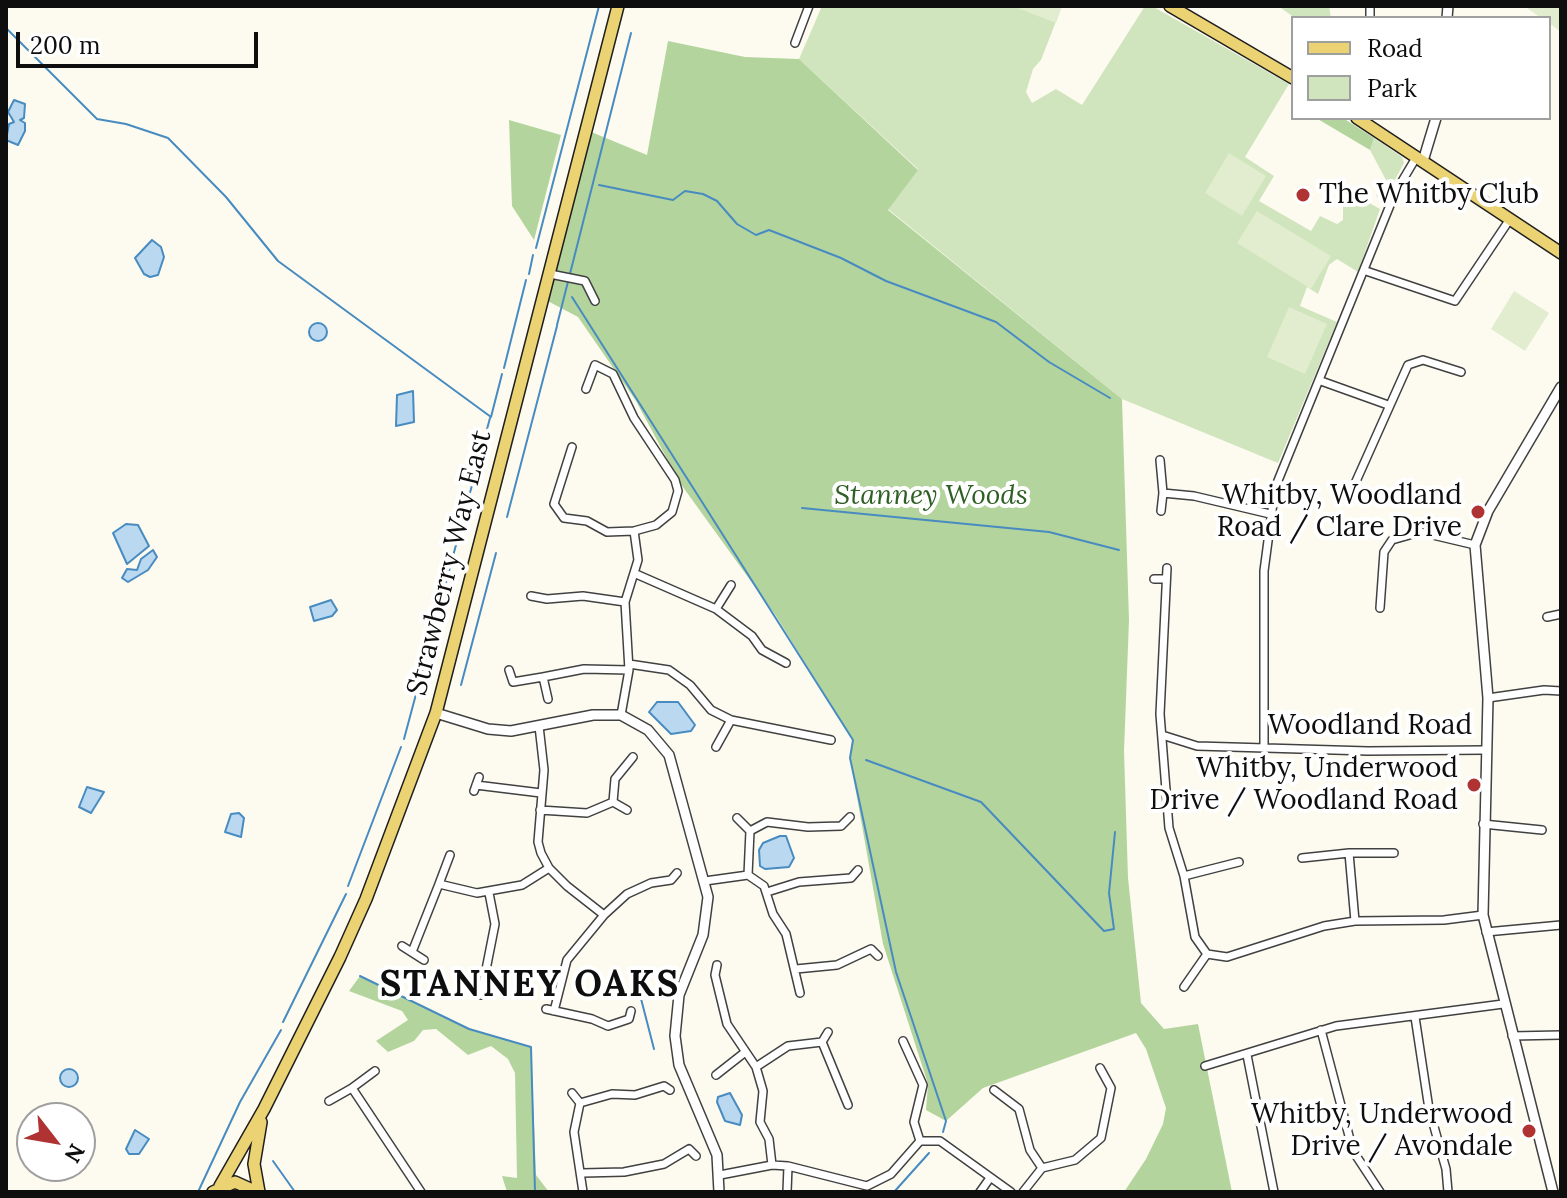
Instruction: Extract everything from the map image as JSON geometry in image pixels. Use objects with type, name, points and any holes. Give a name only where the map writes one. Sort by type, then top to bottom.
[{"type":"main road","name":"Strawberry Way East","points":[[217,1189],[264,1109],[366,899],[436,713],[618,6]]},
{"type":"main road","points":[[1170,6],[1291,77]]},
{"type":"main road","points":[[1360,120],[1561,253]]},
{"type":"main road","name":"Strawberry Way East","points":[[258,1192],[255,1155],[264,1109]]},
{"type":"main road","points":[[217,1189],[240,1182],[258,1192]]},
{"type":"street","points":[[795,43],[809,6]]},
{"type":"street","points":[[1264,747],[1264,571],[1270,514],[1283,466],[1321,381],[1395,193],[1420,159],[1435,120]]},
{"type":"street","points":[[1366,271],[1455,301],[1510,219]]},
{"type":"street","points":[[550,274],[585,281],[595,301]]},
{"type":"street","points":[[1353,488],[1403,371],[1415,361],[1423,360],[1461,372]]},
{"type":"street","points":[[577,462],[570,451],[554,504],[558,514],[571,521],[587,521],[607,532],[634,531],[656,525],[672,512],[678,491],[675,480],[634,418],[613,374],[595,365],[586,389]]},
{"type":"street","points":[[1321,381],[1388,405]]},
{"type":"street","name":"Woodland Road","points":[[1162,735],[1197,746],[1485,750],[1488,698],[1475,545],[1488,511],[1561,387]]},
{"type":"street","points":[[1160,460],[1161,511]]},
{"type":"street","points":[[1163,493],[1194,496],[1270,514]]},
{"type":"street","points":[[621,715],[629,667],[625,602],[636,574],[639,547],[634,531]]},
{"type":"street","points":[[1380,608],[1384,552],[1392,540],[1420,532],[1475,545]]},
{"type":"street","points":[[1167,568],[1162,735],[1169,828],[1184,876],[1193,930],[1207,954]]},
{"type":"street","points":[[636,574],[716,609],[756,639],[762,650],[786,663]]},
{"type":"street","points":[[1154,579],[1166,579]]},
{"type":"street","points":[[716,609],[731,585]]},
{"type":"street","points":[[531,596],[547,599],[583,596],[625,602]]},
{"type":"street","points":[[1547,617],[1561,614]]},
{"type":"street","points":[[778,658],[783,649]]},
{"type":"street","points":[[509,670],[510,684],[584,669],[629,667],[669,670],[690,685],[711,710],[731,720],[831,740]]},
{"type":"street","points":[[543,677],[548,699]]},
{"type":"street","points":[[1488,698],[1544,690],[1561,691]]},
{"type":"street","points":[[436,713],[488,729],[511,731],[593,715],[621,715],[648,730],[669,755],[705,881],[705,927],[679,995],[675,1036],[679,1065],[710,1134],[720,1175],[719,1192]]},
{"type":"street","points":[[716,747],[731,720]]},
{"type":"street","points":[[539,726],[544,770],[538,842],[549,868],[604,915]]},
{"type":"street","points":[[1485,750],[1483,915],[1503,1004],[1553,1192]]},
{"type":"street","points":[[613,802],[615,779],[633,757]]},
{"type":"street","points":[[479,777],[475,788],[541,793]]},
{"type":"street","points":[[540,810],[587,813],[613,802]]},
{"type":"street","points":[[613,802],[627,810]]},
{"type":"street","points":[[737,818],[750,831],[748,875]]},
{"type":"street","points":[[750,831],[767,822],[808,827],[849,824]]},
{"type":"street","points":[[1483,824],[1542,830]]},
{"type":"street","points":[[1349,853],[1355,921]]},
{"type":"street","points":[[1302,858],[1349,853],[1394,853]]},
{"type":"street","points":[[412,952],[450,855]]},
{"type":"street","points":[[1184,876],[1239,862]]},
{"type":"street","points":[[439,884],[455,890],[489,893],[522,885],[549,868]]},
{"type":"street","points":[[767,892],[791,884],[857,873],[862,884]]},
{"type":"street","points":[[705,881],[748,875],[759,881],[767,892],[773,914],[786,934],[800,993]]},
{"type":"street","points":[[638,1026],[630,1015],[608,1026],[592,1019],[550,1010],[567,960],[604,915],[642,886],[674,876],[680,887]]},
{"type":"street","points":[[470,984],[482,991],[495,924],[489,893]]},
{"type":"street","points":[[1207,954],[1227,957],[1324,926],[1355,921],[1444,920],[1483,915]]},
{"type":"street","points":[[1486,932],[1561,925]]},
{"type":"street","points":[[796,969],[837,965],[872,945],[878,956]]},
{"type":"street","points":[[402,946],[424,960]]},
{"type":"street","points":[[1184,987],[1207,954]]},
{"type":"street","points":[[717,965],[715,975],[727,1024],[756,1067],[763,1091],[760,1122],[769,1139],[772,1165]]},
{"type":"street","points":[[704,973],[715,975]]},
{"type":"street","points":[[1205,1066],[1321,1030],[1372,1020],[1503,1004]]},
{"type":"street","points":[[1415,1017],[1429,1109],[1446,1169],[1448,1192]]},
{"type":"street","points":[[1321,1030],[1353,1151],[1380,1192]]},
{"type":"street","points":[[822,1042],[828,1032]]},
{"type":"street","points":[[1512,1036],[1561,1035]]},
{"type":"street","points":[[903,1041],[923,1085],[914,1122],[920,1141]]},
{"type":"street","points":[[756,1067],[788,1046],[822,1042]]},
{"type":"street","points":[[822,1042],[848,1105]]},
{"type":"street","points":[[716,1075],[744,1053]]},
{"type":"street","points":[[1247,1055],[1274,1192]]},
{"type":"street","points":[[1023,1192],[1042,1168],[1075,1160],[1101,1138],[1111,1088],[1100,1068]]},
{"type":"street","points":[[329,1101],[375,1071]]},
{"type":"street","points":[[580,1103],[612,1094],[635,1095],[666,1084]]},
{"type":"street","points":[[1003,1095],[1005,1085]]},
{"type":"street","points":[[352,1088],[421,1192]]},
{"type":"street","points":[[994,1090],[1019,1109],[1030,1150],[1042,1168]]},
{"type":"street","points":[[572,1093],[580,1103]]},
{"type":"street","points":[[580,1103],[574,1132],[583,1173],[583,1192]]},
{"type":"street","points":[[720,1175],[772,1165],[788,1166],[868,1189],[891,1174],[920,1141],[940,1141],[1011,1192]]},
{"type":"street","points":[[583,1173],[624,1172],[664,1164],[689,1144],[696,1156]]},
{"type":"street","points":[[787,1192],[788,1166]]},
{"type":"street","points":[[980,1192],[990,1178]]},
{"type":"green space","points":[[822,6],[1062,6],[1041,60],[1033,69],[1026,92],[1032,103],[1056,89],[1082,105],[1145,6],[1152,6],[1289,84],[1245,157],[1274,176],[1259,201],[1311,231],[1320,216],[1337,224],[1343,220],[1343,198],[1352,193],[1380,209],[1358,272],[1337,259],[1329,265],[1318,294],[1307,287],[1300,306],[1337,322],[1278,463],[1122,399],[888,209],[918,169],[799,59]]},
{"type":"green space","points":[[1012,6],[1062,6],[1056,23]]},
{"type":"green space","points":[[1278,6],[1329,6],[1331,16],[1292,16]]},
{"type":"green space","points":[[1524,6],[1561,6],[1561,32],[1551,24],[1551,16],[1538,16]]},
{"type":"green space","name":"Stanney Woods","points":[[668,41],[745,57],[799,59],[918,170],[888,210],[1122,399],[1129,620],[1124,751],[1128,878],[1141,1003],[1164,1029],[1198,1024],[1232,1192],[1124,1192],[1146,1159],[1163,1124],[1166,1108],[1146,1049],[1136,1033],[983,1088],[946,1121],[926,1110],[928,1084],[883,944],[850,758],[853,740],[776,616],[680,483],[636,401],[578,317],[542,298],[584,129],[647,155]]},
{"type":"green space","points":[[509,120],[561,135],[534,240],[512,206]]},
{"type":"green space","points":[[1319,120],[1346,120],[1374,138],[1370,150]]},
{"type":"green space","points":[[1374,138],[1402,157],[1404,163],[1384,200],[1376,196],[1386,180],[1370,150]]},
{"type":"green space","points":[[1229,153],[1266,176],[1242,216],[1205,193]]},
{"type":"green space","points":[[1257,211],[1331,256],[1311,289],[1237,243]]},
{"type":"green space","points":[[1514,291],[1549,313],[1525,351],[1491,329]]},
{"type":"green space","points":[[1289,307],[1327,324],[1305,374],[1267,357]]},
{"type":"green space","points":[[360,976],[469,1028],[531,1047],[536,1175],[549,1192],[507,1192],[502,1176],[517,1178],[515,1073],[508,1059],[491,1046],[468,1055],[436,1029],[423,1030],[414,1041],[388,1052],[376,1041],[408,1020],[402,1011],[349,991]]},
{"type":"water","points":[[14,100],[25,104],[24,118],[20,120],[25,123],[25,131],[18,145],[6,140],[9,124],[14,122],[8,112]]},
{"type":"water","points":[[152,240],[161,247],[164,257],[158,275],[150,277],[144,274],[135,258]]},
{"type":"water","points":[[314,323],[322,323],[327,332],[325,339],[314,341],[309,336],[309,328]]},
{"type":"water","points":[[413,391],[414,422],[396,426],[397,395]]},
{"type":"water","points":[[126,524],[138,525],[149,546],[127,564],[113,533]]},
{"type":"water","points":[[153,550],[157,557],[148,570],[128,582],[122,578],[127,569],[137,570],[141,559]]},
{"type":"water","points":[[331,600],[337,610],[332,616],[314,621],[310,607]]},
{"type":"water","points":[[657,702],[678,702],[695,725],[691,731],[671,734],[649,712]]},
{"type":"water","points":[[87,787],[104,792],[91,813],[79,807]]},
{"type":"water","points":[[239,813],[244,818],[241,837],[225,832],[231,814]]},
{"type":"water","points":[[786,836],[794,858],[789,867],[765,869],[760,866],[759,850],[763,843]]},
{"type":"water","points":[[69,1069],[78,1078],[69,1087],[60,1078]]},
{"type":"water","points":[[730,1093],[742,1115],[740,1125],[725,1121],[717,1102],[718,1097]]},
{"type":"water","points":[[135,1130],[149,1139],[139,1154],[129,1154],[126,1149]]},
{"type":"waterway","points":[[536,248],[599,6]]},
{"type":"waterway","points":[[6,28],[97,119],[126,124],[168,138],[226,197],[278,261],[491,417],[502,374]]},
{"type":"waterway","points":[[557,325],[631,33]]},
{"type":"waterway","points":[[599,185],[673,200],[685,191],[703,194],[717,201],[737,224],[756,235],[769,230],[841,258],[886,281],[996,322],[1049,362],[1110,398]]},
{"type":"waterway","points":[[529,274],[533,255]]},
{"type":"waterway","points":[[504,368],[526,280]]},
{"type":"waterway","points":[[572,297],[853,740],[850,758],[896,972],[946,1121],[943,1132]]},
{"type":"waterway","points":[[507,517],[557,326]]},
{"type":"waterway","points":[[404,739],[490,418]]},
{"type":"waterway","points":[[802,508],[1049,532],[1119,550]]},
{"type":"waterway","points":[[461,685],[496,553]]},
{"type":"waterway","points":[[348,886],[401,747]]},
{"type":"waterway","points":[[866,760],[981,802],[1104,931],[1114,929],[1109,893],[1115,832]]},
{"type":"waterway","points":[[283,1022],[346,894]]},
{"type":"waterway","points":[[360,976],[469,1029],[531,1047],[535,1192]]},
{"type":"waterway","points":[[639,991],[654,1049]]},
{"type":"waterway","points":[[198,1192],[240,1102],[281,1030]]},
{"type":"waterway","points":[[894,1192],[929,1153]]},
{"type":"waterway","points":[[273,1161],[295,1192]]},
{"type":"place","name":"The Whitby Club","points":[[1303,195]]},
{"type":"place","name":"Whitby, Woodland Road / Clare Drive","points":[[1478,512]]},
{"type":"place","name":"Whitby, Underwood Drive / Woodland Road","points":[[1474,785]]},
{"type":"place","name":"Whitby, Underwood Drive / Avondale","points":[[1529,1131]]},
{"type":"district","name":"STANNEY OAKS","points":[[530,986]]}]
